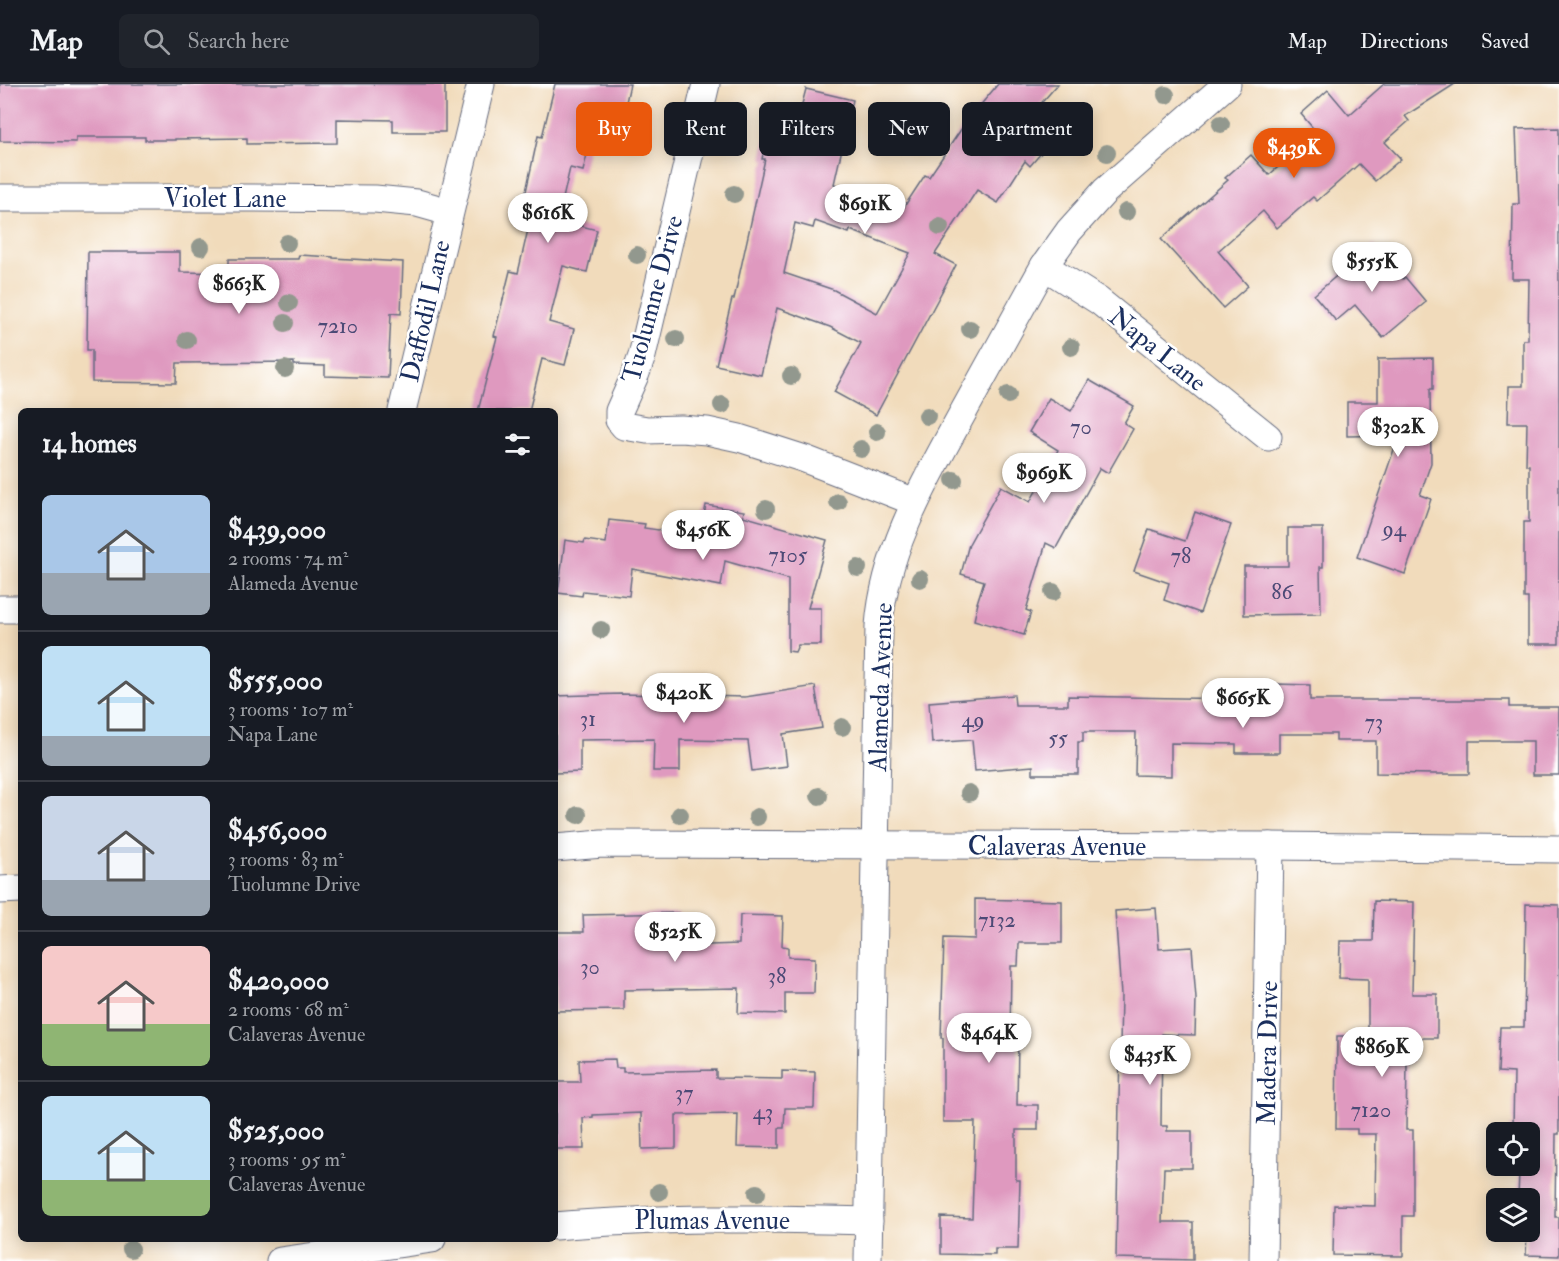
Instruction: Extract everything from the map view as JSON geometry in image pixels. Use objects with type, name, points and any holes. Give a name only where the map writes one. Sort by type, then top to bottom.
[{"type":"street","name":"Daffodil Lane","points":[[403,408],[481,84]]},
{"type":"street","name":"Tuolumne Drive","points":[[706,84],[642,356],[619,411],[619,420],[624,426],[633,429],[707,431],[739,438],[805,459],[915,502]]},
{"type":"street","name":"Alameda Avenue","points":[[868,1261],[881,608],[888,573],[915,502],[1044,266],[1069,231],[1105,191],[1227,84]]},
{"type":"street","name":"Violet Lane","points":[[0,198],[375,199],[417,203],[449,212]]},
{"type":"street","name":"Napa Lane","points":[[1044,266],[1100,301],[1268,438]]},
{"type":"street","points":[[0,609],[18,609]]},
{"type":"street","name":"Calaveras Avenue","points":[[558,848],[602,844],[1559,849]]},
{"type":"street","name":"Madera Drive","points":[[1263,1261],[1270,846]]},
{"type":"street","points":[[0,890],[18,889]]},
{"type":"street","name":"Plumas Avenue","points":[[558,1226],[617,1221],[709,1219],[869,1221]]},
{"type":"street","points":[[280,1261],[411,1242]]},
{"type":"building","points":[[0,84],[445,84],[445,132],[393,132],[393,120],[337,119],[337,143],[247,144],[247,138],[145,140],[145,137],[76,137],[76,142],[0,141]]},
{"type":"building","points":[[555,84],[630,84],[626,102],[576,102],[576,156],[587,156],[583,171],[570,168],[558,220],[597,230],[587,272],[563,266],[549,322],[574,329],[565,365],[542,359],[530,408],[479,408],[497,337],[494,336],[510,271],[518,273],[532,212],[522,210],[538,136],[542,137]]},
{"type":"building","points":[[998,84],[1058,84],[1042,102],[983,102]]},
{"type":"building","points":[[1384,84],[1455,84],[1405,116],[1409,121],[1385,142],[1401,159],[1375,181],[1359,164],[1317,201],[1313,197],[1277,228],[1263,211],[1218,251],[1248,286],[1223,308],[1161,239],[1228,180],[1225,178],[1251,155],[1269,175],[1317,133],[1301,114],[1328,90],[1349,115]]},
{"type":"building","points":[[806,89],[853,100],[853,102],[803,102]]},
{"type":"building","points":[[962,128],[962,156],[1039,156],[1030,166],[1025,161],[998,203],[977,190],[935,254],[956,265],[876,415],[834,392],[861,343],[830,327],[777,308],[761,375],[716,365],[732,299],[734,299],[765,159],[762,159],[763,156],[840,156],[834,184],[902,210],[925,175],[929,177],[943,156],[950,156],[950,146]],"holes":[[[815,221],[849,233],[850,230],[910,253],[877,313],[834,290],[784,273],[795,223],[813,228]]]},
{"type":"building","points":[[1559,128],[1559,644],[1528,644],[1528,598],[1524,598],[1524,522],[1529,522],[1529,465],[1526,465],[1527,423],[1508,423],[1509,386],[1523,386],[1523,340],[1528,340],[1529,279],[1512,279],[1513,204],[1519,204],[1516,129]]},
{"type":"building","points":[[1374,244],[1426,302],[1383,338],[1355,305],[1336,321],[1314,295]]},
{"type":"building","points":[[88,252],[180,252],[180,272],[229,273],[229,259],[298,259],[299,255],[403,262],[401,314],[391,313],[388,378],[325,376],[325,366],[294,365],[294,362],[177,363],[176,383],[92,382],[92,350],[87,350]]},
{"type":"building","points":[[1433,358],[1433,389],[1430,389],[1431,463],[1420,495],[1431,499],[1405,574],[1357,557],[1399,435],[1347,436],[1347,402],[1378,402],[1378,359]]},
{"type":"building","points":[[1089,380],[1134,406],[1124,423],[1133,429],[1108,473],[1100,468],[1056,548],[1046,543],[1026,610],[1031,612],[1024,635],[974,620],[984,581],[961,574],[969,544],[1001,486],[1030,502],[1058,450],[1029,432],[1049,398],[1071,411]]},
{"type":"building","points":[[706,505],[744,511],[743,516],[827,540],[808,608],[821,608],[821,645],[798,645],[795,652],[788,651],[788,579],[725,561],[721,586],[632,569],[629,596],[583,591],[582,596],[558,593],[565,540],[606,543],[609,520],[645,524],[644,528],[700,536]]},
{"type":"building","points":[[1195,512],[1231,525],[1200,613],[1164,600],[1169,583],[1134,571],[1149,529],[1185,541]]},
{"type":"building","points":[[1288,528],[1323,528],[1323,567],[1320,567],[1321,614],[1244,615],[1244,566],[1288,566]]},
{"type":"building","points":[[1276,684],[1310,685],[1310,700],[1509,700],[1509,707],[1559,707],[1559,775],[1533,775],[1533,741],[1469,741],[1469,774],[1376,773],[1376,741],[1336,741],[1336,734],[1279,734],[1279,753],[1236,753],[1236,744],[1171,743],[1171,776],[1135,775],[1136,732],[1083,732],[1083,742],[1078,742],[1078,774],[1033,774],[1033,766],[975,771],[972,740],[932,743],[929,702],[1014,695],[1015,705],[1068,705],[1068,696],[1236,699],[1237,695],[1276,696]]},
{"type":"building","points":[[815,686],[822,728],[783,734],[787,766],[752,771],[748,741],[680,740],[680,771],[653,771],[654,739],[580,740],[580,772],[558,773],[558,696],[621,694],[745,697]]},
{"type":"building","points":[[975,899],[1062,901],[1062,943],[1019,943],[1018,966],[1011,966],[1010,1041],[1018,1041],[1017,1105],[1038,1105],[1038,1130],[1016,1130],[1016,1180],[1020,1180],[1018,1249],[995,1249],[995,1255],[941,1254],[941,1217],[972,1218],[975,1122],[943,1122],[943,1038],[941,1038],[944,938],[975,939]]},
{"type":"building","points":[[1374,901],[1414,902],[1412,994],[1437,994],[1437,1038],[1412,1038],[1412,1062],[1407,1062],[1406,1130],[1413,1130],[1413,1216],[1403,1216],[1403,1256],[1333,1255],[1334,1205],[1375,1206],[1376,1134],[1357,1134],[1357,1129],[1336,1129],[1337,1036],[1368,1036],[1368,979],[1339,978],[1340,941],[1373,941]]},
{"type":"building","points":[[1526,904],[1559,905],[1559,1134],[1556,1134],[1555,1217],[1559,1217],[1559,1256],[1526,1255],[1527,1242],[1540,1242],[1540,1188],[1518,1188],[1519,1176],[1540,1176],[1540,1122],[1513,1122],[1514,1073],[1498,1072],[1500,1027],[1524,1027]]},
{"type":"building","points":[[1156,908],[1159,949],[1192,947],[1196,999],[1195,1035],[1162,1034],[1161,1126],[1167,1126],[1167,1131],[1192,1131],[1192,1168],[1164,1168],[1162,1222],[1193,1222],[1193,1260],[1116,1258],[1121,995],[1115,911]]},
{"type":"building","points":[[679,913],[680,946],[739,944],[740,915],[783,916],[782,946],[788,947],[788,957],[815,958],[814,993],[785,993],[785,1014],[738,1013],[739,988],[624,990],[624,1010],[558,1011],[558,932],[584,932],[583,915]]},
{"type":"building","points":[[615,1059],[616,1068],[623,1068],[623,1072],[716,1070],[716,1078],[782,1079],[782,1071],[815,1072],[814,1108],[785,1108],[784,1128],[779,1128],[779,1148],[737,1147],[738,1114],[676,1115],[676,1148],[642,1149],[641,1113],[593,1115],[593,1117],[583,1118],[584,1149],[558,1149],[558,1082],[580,1082],[579,1060]]}]
